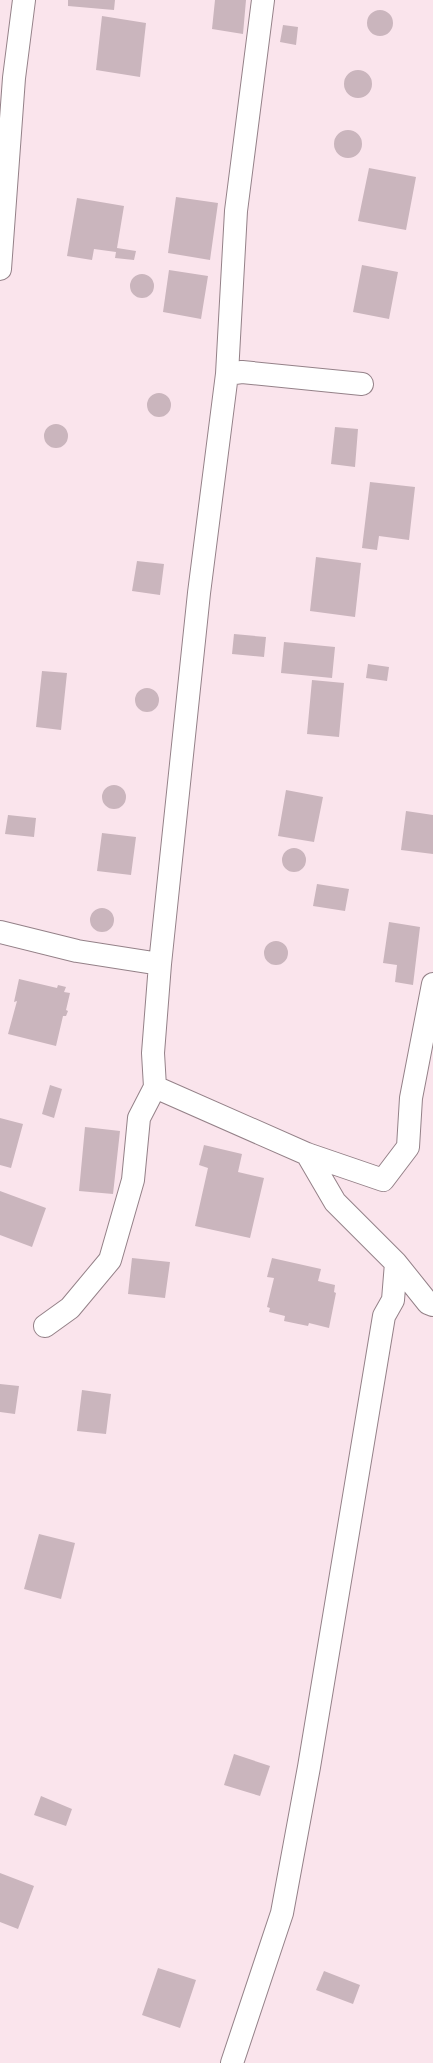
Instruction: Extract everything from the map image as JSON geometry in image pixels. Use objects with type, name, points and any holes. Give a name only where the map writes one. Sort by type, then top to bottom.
[{"type":"street","points":[[0,269],[14,78],[24,0]]},
{"type":"street","points":[[45,1326],[70,1308],[110,1260],[133,1180],[139,1118],[155,1087],[153,1053],[160,964],[199,593],[226,374],[236,210],[263,0]]},
{"type":"street","points":[[226,374],[242,372],[362,384]]},
{"type":"street","points":[[0,932],[77,951],[160,964]]},
{"type":"street","points":[[155,1087],[307,1154],[383,1180],[408,1147],[411,1098],[433,984]]},
{"type":"street","points":[[307,1154],[335,1202],[396,1262],[428,1303],[433,1305]]},
{"type":"street","points":[[232,2063],[282,1914],[312,1751],[384,1316],[393,1300],[396,1262]]},
{"type":"building","points":[[68,0],[115,0],[114,10],[68,6]]},
{"type":"building","points":[[215,0],[246,0],[243,34],[212,29]]},
{"type":"building","points":[[380,10],[389,14],[393,23],[389,32],[380,36],[371,32],[367,23],[371,14]]},
{"type":"building","points":[[102,16],[146,23],[140,77],[96,70]]},
{"type":"building","points":[[283,25],[298,27],[296,45],[280,42]]},
{"type":"building","points":[[358,70],[368,74],[372,84],[368,94],[358,98],[348,94],[344,84],[348,74]]},
{"type":"building","points":[[348,130],[358,134],[362,144],[358,154],[348,158],[338,154],[334,144],[338,134]]},
{"type":"building","points":[[369,168],[416,177],[406,230],[358,221]]},
{"type":"building","points":[[176,197],[218,203],[210,260],[168,253]]},
{"type":"building","points":[[77,198],[124,206],[117,248],[136,251],[134,260],[115,258],[116,252],[94,249],[92,260],[67,256]]},
{"type":"building","points":[[362,265],[398,272],[389,319],[353,312]]},
{"type":"building","points":[[169,270],[208,276],[201,319],[163,312]]},
{"type":"building","points":[[142,274],[151,277],[154,286],[151,295],[142,298],[133,295],[130,286],[133,277]]},
{"type":"building","points":[[159,393],[168,396],[171,405],[168,414],[159,417],[150,414],[147,405],[150,396]]},
{"type":"building","points":[[56,424],[65,427],[68,436],[65,445],[56,448],[47,445],[44,436],[47,427]]},
{"type":"building","points":[[335,427],[358,429],[355,467],[331,464]]},
{"type":"building","points":[[370,482],[415,487],[409,540],[379,536],[377,550],[362,548]]},
{"type":"building","points":[[316,557],[361,563],[355,617],[310,611]]},
{"type":"building","points":[[137,561],[164,564],[160,595],[132,591]]},
{"type":"building","points":[[234,634],[266,637],[264,657],[232,654]]},
{"type":"building","points":[[284,642],[335,647],[332,678],[281,673]]},
{"type":"building","points":[[368,664],[389,667],[387,681],[366,678]]},
{"type":"building","points":[[42,671],[67,673],[61,730],[36,727]]},
{"type":"building","points":[[312,680],[344,683],[339,737],[307,734]]},
{"type":"building","points":[[147,688],[156,691],[159,700],[156,709],[147,712],[138,709],[135,700],[138,691]]},
{"type":"building","points":[[114,785],[123,788],[126,797],[123,806],[114,809],[105,806],[102,797],[105,788]]},
{"type":"building","points":[[286,790],[323,797],[314,842],[278,836]]},
{"type":"building","points":[[406,811],[433,815],[433,854],[401,850]]},
{"type":"building","points":[[8,815],[36,818],[34,837],[5,834]]},
{"type":"building","points":[[102,833],[136,837],[131,875],[97,871]]},
{"type":"building","points":[[294,848],[303,851],[306,860],[303,869],[294,872],[285,869],[282,860],[285,851]]},
{"type":"building","points":[[317,884],[349,889],[345,911],[313,906]]},
{"type":"building","points":[[102,908],[111,911],[114,920],[111,929],[102,932],[93,929],[90,920],[93,911]]},
{"type":"building","points":[[389,922],[420,927],[413,985],[395,982],[397,965],[383,963]]},
{"type":"building","points":[[276,941],[285,944],[288,953],[285,962],[276,965],[267,962],[264,953],[267,944]]},
{"type":"building","points":[[19,979],[57,988],[58,985],[66,987],[64,992],[70,993],[66,1010],[68,1011],[66,1016],[63,1016],[56,1046],[8,1034],[17,1001],[14,1002]]},
{"type":"building","points":[[50,1085],[62,1089],[54,1118],[42,1114]]},
{"type":"building","points":[[0,1118],[23,1124],[11,1168],[0,1165]]},
{"type":"building","points":[[85,1127],[120,1131],[113,1194],[79,1191]]},
{"type":"building","points":[[204,1145],[242,1154],[238,1172],[264,1178],[250,1238],[195,1226],[208,1168],[199,1165]]},
{"type":"building","points":[[0,1191],[46,1208],[32,1247],[0,1235]]},
{"type":"building","points":[[132,1258],[170,1262],[165,1298],[128,1294]]},
{"type":"building","points":[[272,1258],[321,1269],[318,1281],[335,1285],[334,1292],[336,1293],[329,1328],[309,1323],[308,1326],[284,1321],[285,1316],[269,1312],[270,1308],[267,1307],[274,1278],[267,1277]]},
{"type":"building","points":[[0,1384],[19,1386],[15,1414],[0,1412]]},
{"type":"building","points":[[82,1390],[111,1394],[106,1434],[77,1431]]},
{"type":"building","points":[[39,1534],[75,1543],[61,1599],[24,1589]]},
{"type":"building","points":[[234,1754],[270,1766],[260,1796],[224,1785]]},
{"type":"building","points":[[41,1796],[72,1809],[66,1826],[34,1815]]},
{"type":"building","points":[[0,1873],[34,1886],[18,1929],[0,1922]]},
{"type":"building","points":[[158,1968],[196,1980],[180,2028],[142,2015]]},
{"type":"building","points":[[324,1971],[360,1985],[353,2004],[316,1990]]}]
